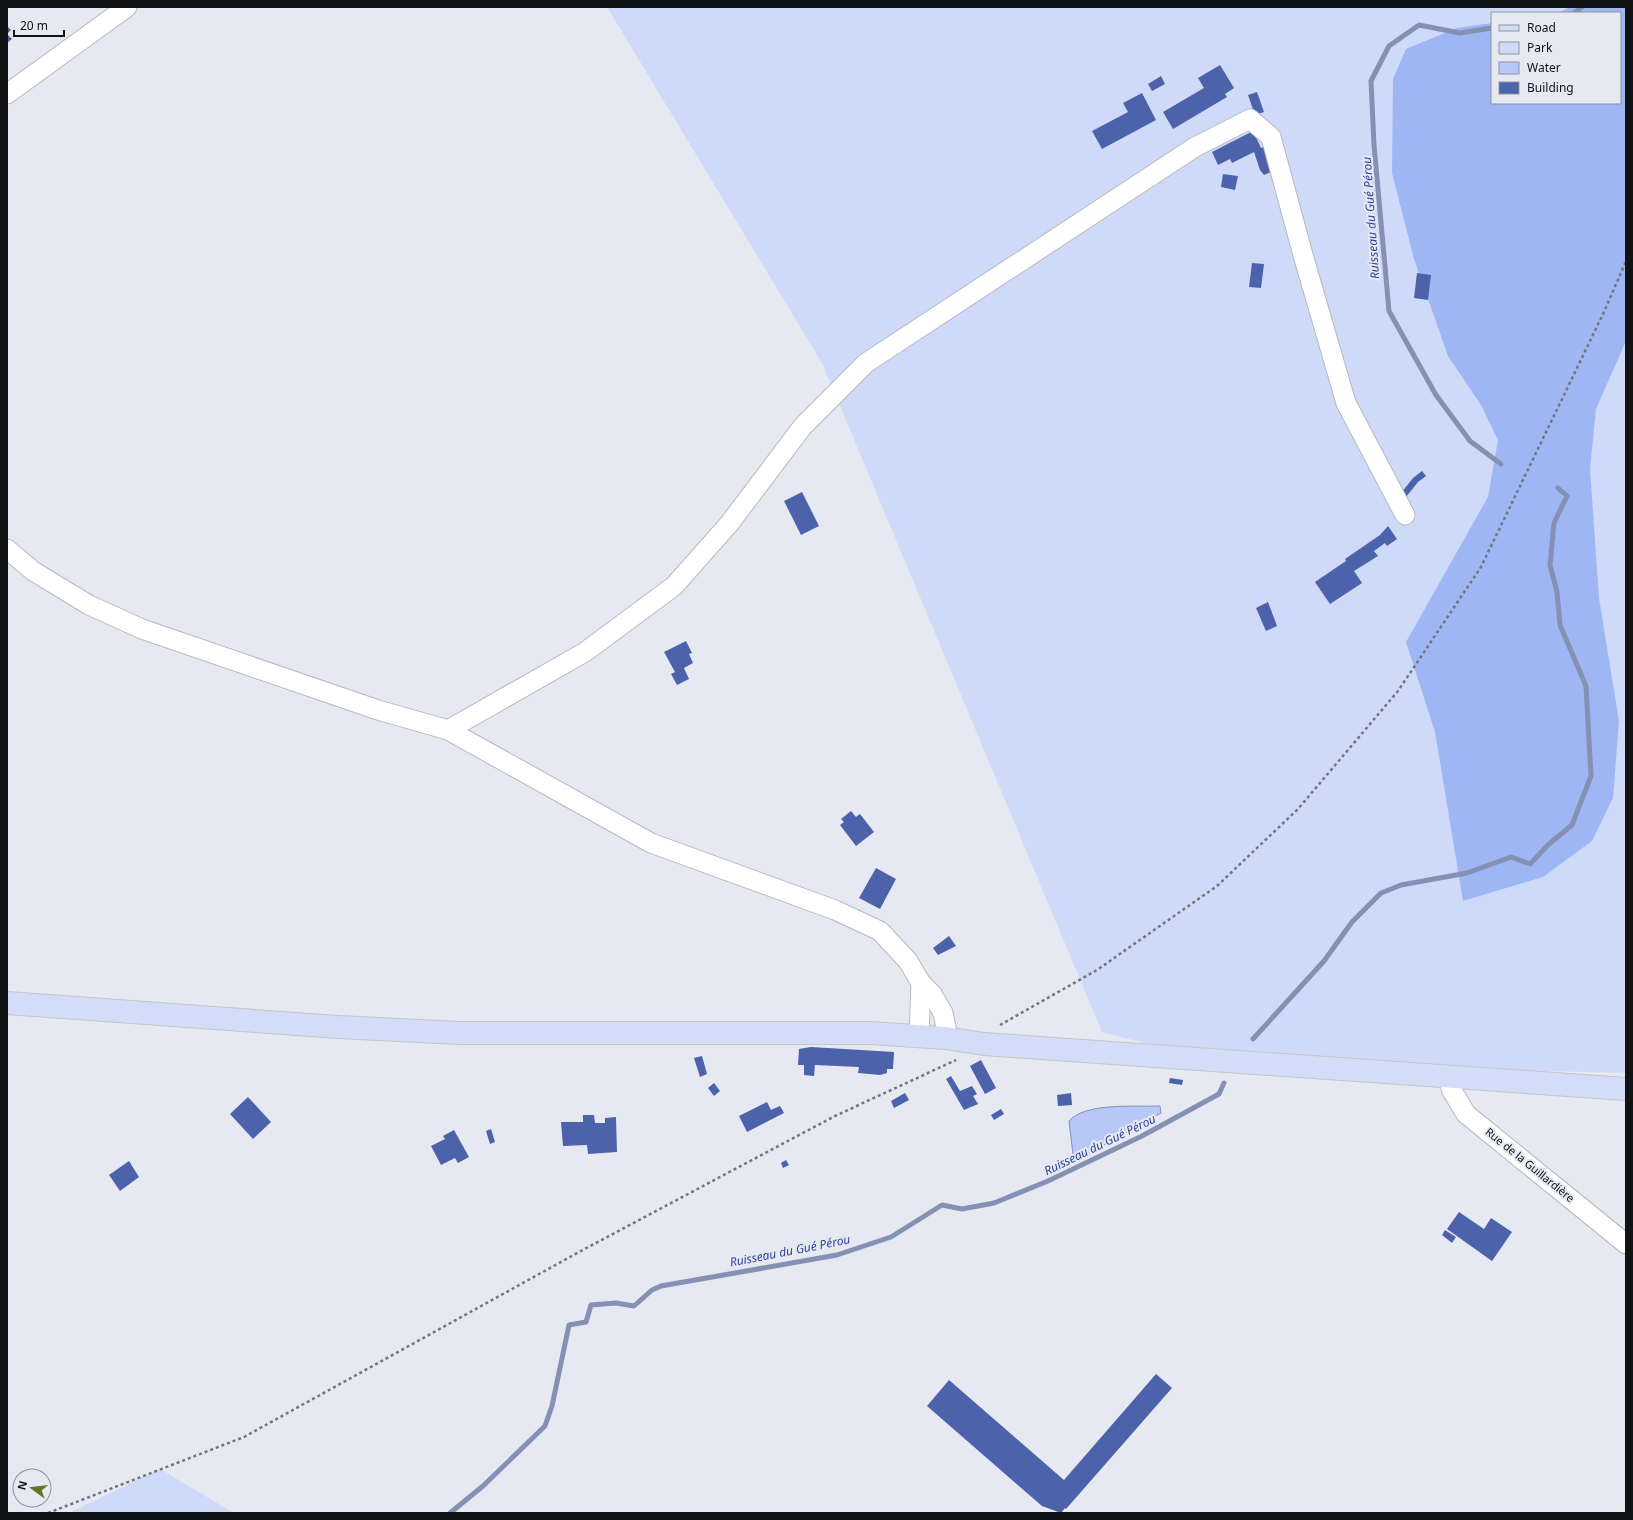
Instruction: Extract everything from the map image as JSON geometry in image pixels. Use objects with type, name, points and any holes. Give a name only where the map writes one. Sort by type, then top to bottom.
[{"type":"main road","points":[[7,1002],[331,1027],[459,1033],[863,1033],[919,1036],[984,1044],[1626,1089]]},
{"type":"street","points":[[7,94],[127,7]]},
{"type":"street","points":[[448,730],[585,652],[674,586],[730,524],[803,426],[866,363],[1195,147],[1250,119],[1271,137],[1346,403],[1405,515]]},
{"type":"street","points":[[7,549],[32,571],[89,605],[142,629],[378,710],[448,730],[651,843],[835,910],[880,931],[908,961],[921,983],[932,994],[943,1013],[946,1027],[945,1038]]},
{"type":"street","points":[[919,1036],[921,983]]},
{"type":"street","name":"Rue de la Guillardière","points":[[1450,1076],[1451,1089],[1466,1114],[1626,1244]]},
{"type":"green space","points":[[607,7],[1626,7],[1626,1073],[1499,1070],[1244,1069],[1102,1032],[822,363]]},
{"type":"green space","points":[[160,1469],[234,1513],[69,1513]]},
{"type":"shaded area","points":[[1569,7],[1626,7],[1626,341],[1596,409],[1590,469],[1599,598],[1619,721],[1613,798],[1592,841],[1543,877],[1463,901],[1435,732],[1406,642],[1488,497],[1498,440],[1481,405],[1448,356],[1414,259],[1392,173],[1393,79],[1406,49],[1457,28],[1491,23],[1491,104],[1621,104],[1621,12],[1561,12]]},
{"type":"water","points":[[1160,1106],[1161,1113],[1081,1158],[1073,1154],[1069,1121],[1077,1115],[1099,1108]]},
{"type":"building","points":[[7,26],[11,30],[7,34]]},
{"type":"building","points":[[7,34],[12,39],[7,43]]},
{"type":"building","points":[[1220,65],[1234,88],[1225,94],[1227,97],[1173,129],[1163,112],[1204,88],[1198,78]]},
{"type":"building","points":[[1161,76],[1165,84],[1152,91],[1148,84]]},
{"type":"building","points":[[1257,92],[1264,112],[1255,115],[1248,95]]},
{"type":"building","points":[[1142,93],[1156,120],[1102,149],[1092,131],[1128,112],[1123,103]]},
{"type":"building","points":[[1253,131],[1261,148],[1264,147],[1271,172],[1264,175],[1260,170],[1254,152],[1232,163],[1230,159],[1218,165],[1212,152]]},
{"type":"building","points":[[1223,174],[1238,176],[1235,190],[1221,187]]},
{"type":"building","points":[[1252,263],[1264,264],[1261,288],[1249,287]]},
{"type":"building","points":[[1417,273],[1431,275],[1428,300],[1414,298]]},
{"type":"building","points":[[1422,471],[1426,476],[1418,482],[1406,497],[1401,493],[1413,478]]},
{"type":"building","points":[[802,492],[819,526],[801,535],[784,501]]},
{"type":"building","points":[[1388,526],[1397,539],[1387,546],[1385,543],[1374,551],[1378,556],[1354,571],[1362,583],[1330,604],[1315,582],[1380,535]]},
{"type":"building","points":[[1268,602],[1277,626],[1266,631],[1256,608]]},
{"type":"building","points":[[686,641],[692,653],[689,654],[693,663],[684,668],[689,679],[677,685],[671,674],[675,672],[664,652]]},
{"type":"building","points":[[851,811],[856,817],[860,814],[874,832],[856,846],[840,825],[844,822],[841,819]]},
{"type":"building","points":[[876,868],[896,879],[880,909],[859,898]]},
{"type":"building","points":[[949,936],[956,946],[938,955],[933,948]]},
{"type":"building","points":[[811,1047],[894,1052],[893,1069],[887,1069],[887,1073],[880,1075],[858,1073],[859,1067],[815,1065],[814,1076],[804,1075],[804,1065],[798,1065],[799,1049]]},
{"type":"building","points":[[702,1056],[707,1074],[700,1077],[694,1058]]},
{"type":"building","points":[[981,1060],[996,1088],[985,1094],[970,1066]]},
{"type":"building","points":[[951,1076],[960,1091],[972,1086],[977,1094],[973,1096],[978,1104],[964,1110],[946,1079]]},
{"type":"building","points":[[1170,1078],[1183,1080],[1182,1085],[1169,1083]]},
{"type":"building","points":[[714,1083],[720,1091],[714,1096],[708,1088]]},
{"type":"building","points":[[905,1093],[909,1100],[894,1108],[891,1101]]},
{"type":"building","points":[[1071,1093],[1072,1105],[1058,1106],[1057,1095]]},
{"type":"building","points":[[248,1097],[271,1122],[253,1139],[230,1114]]},
{"type":"building","points":[[767,1102],[771,1110],[780,1106],[784,1113],[747,1132],[739,1116]]},
{"type":"building","points":[[1001,1109],[1004,1114],[994,1120],[991,1115]]},
{"type":"building","points":[[583,1115],[594,1115],[595,1123],[605,1123],[605,1118],[616,1117],[617,1152],[588,1154],[587,1145],[563,1146],[561,1122],[583,1122]]},
{"type":"building","points":[[491,1129],[495,1142],[490,1144],[486,1131]]},
{"type":"building","points":[[454,1130],[469,1157],[458,1163],[455,1158],[441,1165],[431,1146],[445,1139],[443,1136]]},
{"type":"building","points":[[786,1160],[789,1165],[783,1168],[781,1163]]},
{"type":"building","points":[[129,1161],[139,1177],[120,1191],[109,1175]]},
{"type":"building","points":[[1459,1212],[1484,1229],[1491,1218],[1512,1232],[1492,1261],[1447,1229]]},
{"type":"building","points":[[1445,1230],[1456,1237],[1452,1243],[1442,1235]]},
{"type":"building","points":[[1156,1374],[1172,1388],[1061,1513],[1042,1506],[927,1406],[949,1380],[1064,1480]]},
{"type":"waterway","name":"Ruisseau du Gué Pérou","points":[[1575,12],[1582,7]]},
{"type":"waterway","name":"Ruisseau du Gué Pérou","points":[[1491,28],[1460,33],[1419,25],[1389,46],[1371,81],[1374,145],[1389,311],[1436,395],[1470,441],[1501,464]]},
{"type":"waterway","name":"Ruisseau du Gué Pérou","points":[[1253,1039],[1324,961],[1352,922],[1381,893],[1401,885],[1467,873],[1511,857],[1530,864],[1549,844],[1572,825],[1591,776],[1586,686],[1560,625],[1557,592],[1550,565],[1554,523],[1567,496],[1558,488]]},
{"type":"waterway","name":"Ruisseau du Gué Pérou","points":[[450,1513],[483,1486],[545,1426],[552,1406],[569,1325],[586,1322],[591,1305],[616,1303],[634,1306],[652,1290],[661,1286],[837,1255],[891,1237],[942,1205],[962,1209],[994,1203],[1048,1181],[1142,1136],[1219,1094],[1224,1083]]}]
